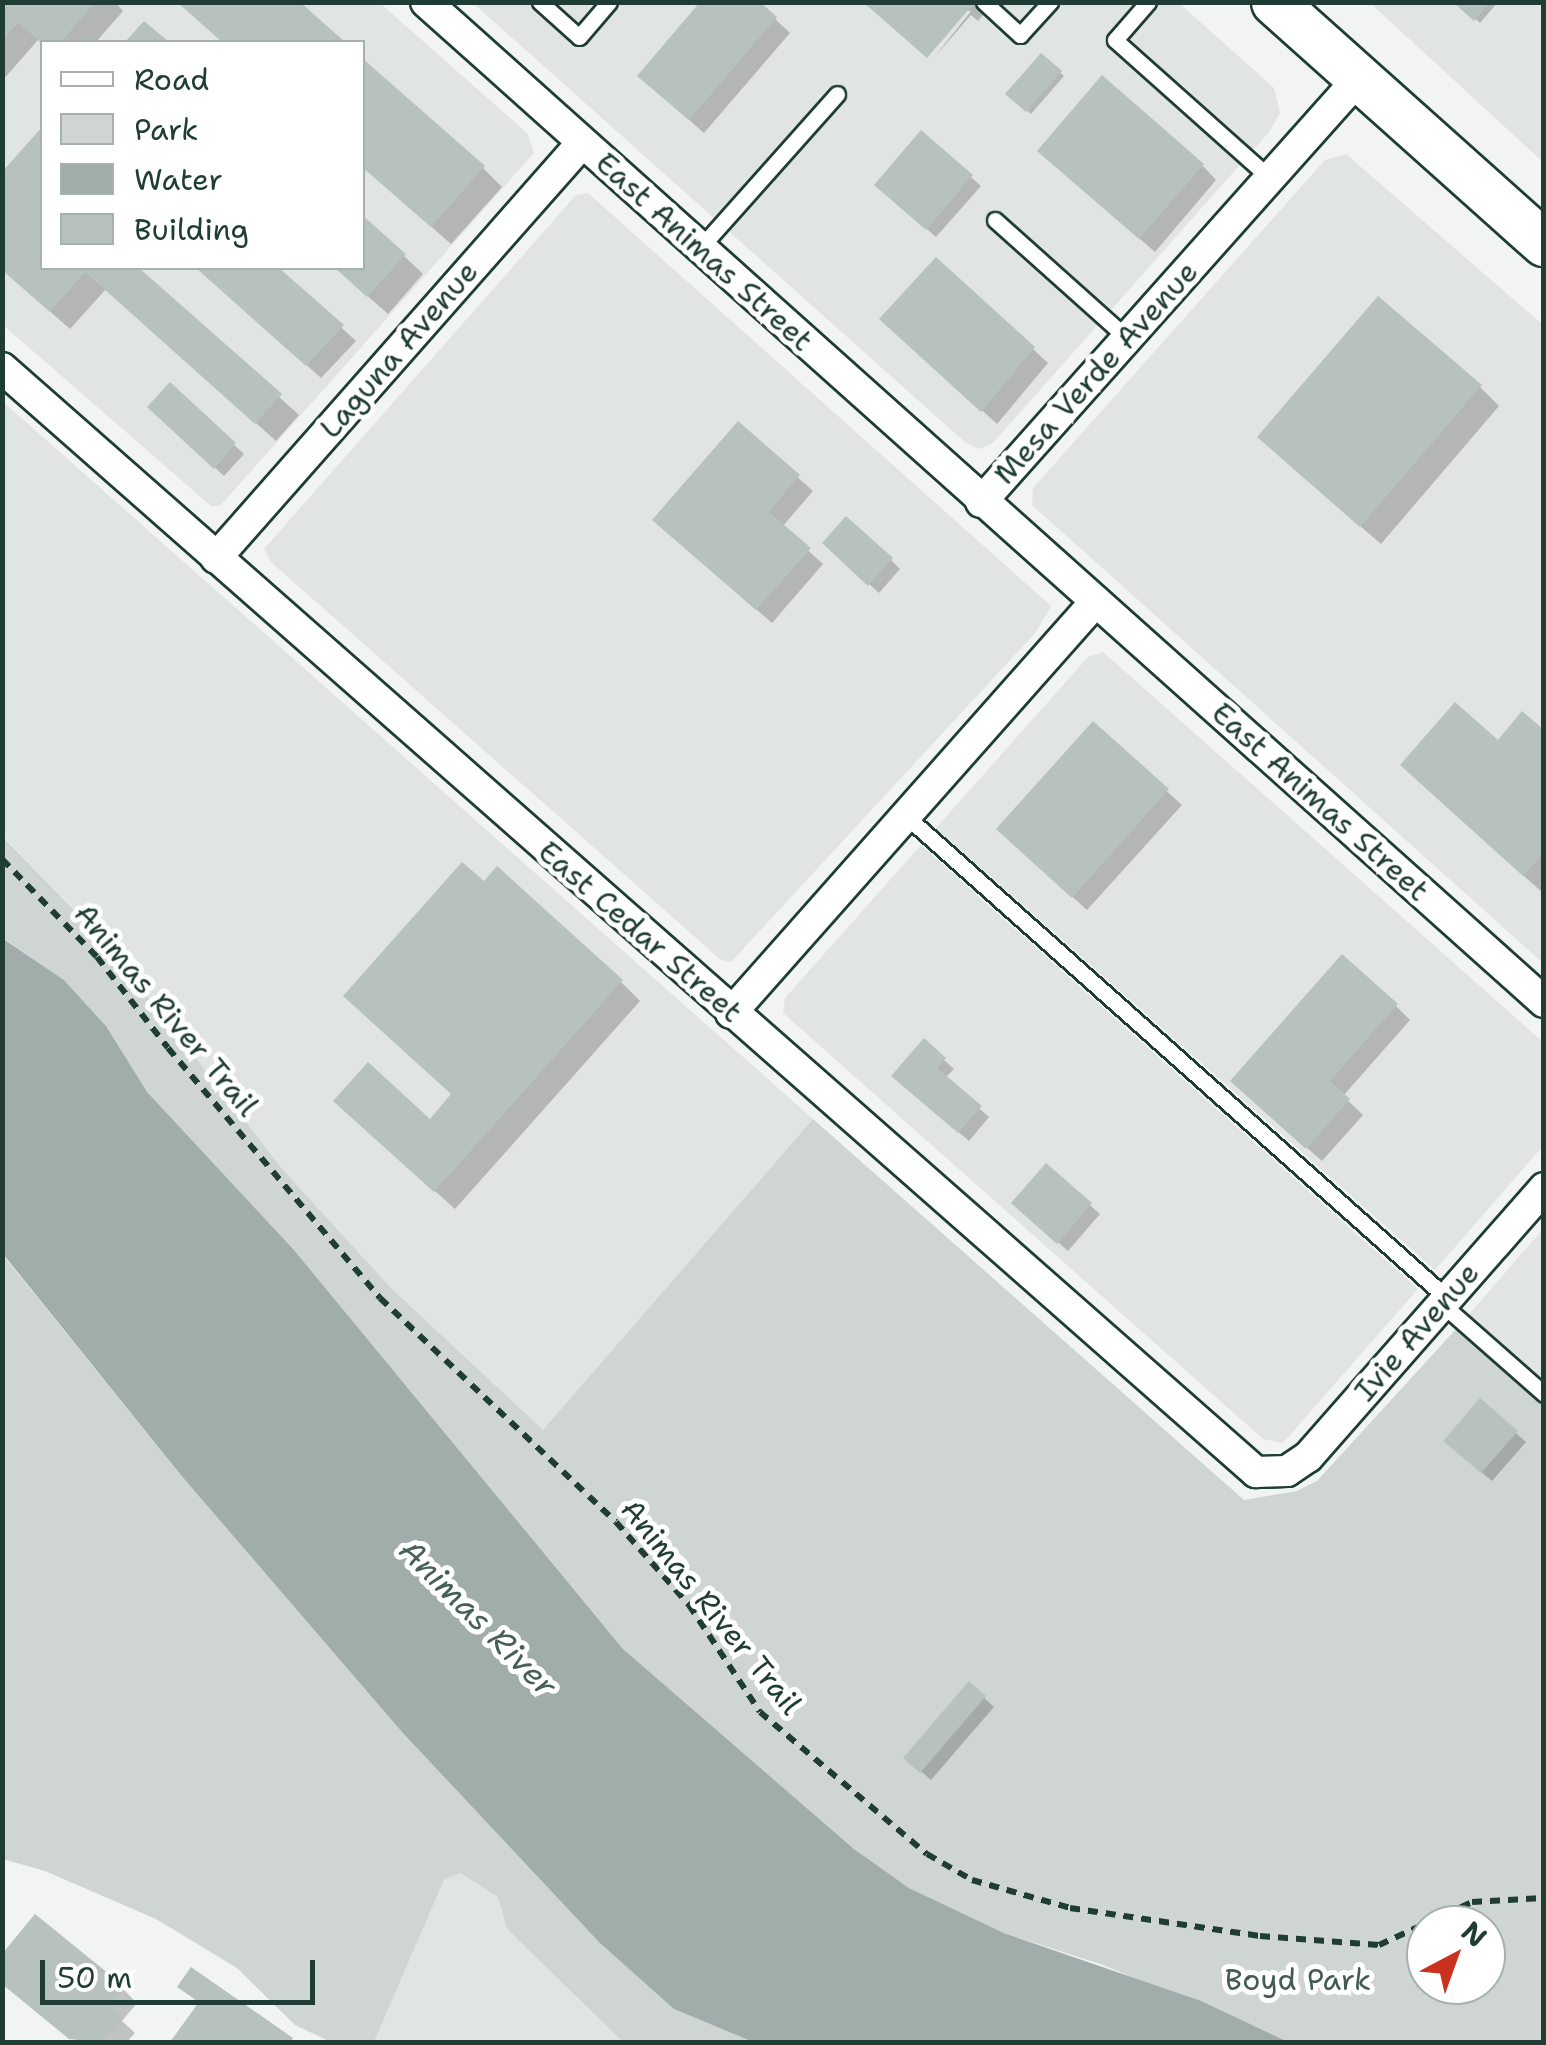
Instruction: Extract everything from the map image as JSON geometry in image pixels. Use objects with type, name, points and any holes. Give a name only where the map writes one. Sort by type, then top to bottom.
[{"type":"main road","points":[[1274,2],[1544,242]]},
{"type":"street","name":"East Animas Street","points":[[426,2],[981,502]]},
{"type":"street","name":"Mesa Verde Avenue","points":[[1096,601],[981,502],[1358,78]]},
{"type":"street","name":"Laguna Avenue","points":[[216,558],[582,142]]},
{"type":"street","name":"East Cedar Street","points":[[2,368],[1245,1463],[1266,1474],[1286,1471]]},
{"type":"street","name":"East Animas Street","points":[[1096,601],[1544,1002]]},
{"type":"street","points":[[731,1013],[1096,601]]},
{"type":"street","name":"Ivie Avenue","points":[[1286,1471],[1308,1457],[1544,1188]]},
{"type":"lane","points":[[540,2],[579,37],[608,2]]},
{"type":"lane","points":[[984,2],[1020,36],[1050,2]]},
{"type":"lane","points":[[1148,2],[1114,40],[1270,178]]},
{"type":"lane","points":[[700,248],[837,94]]},
{"type":"lane","points":[[995,220],[1127,338]]},
{"type":"lane","points":[[906,816],[1544,1394]]},
{"type":"path","name":"Animas River Trail","points":[[2,859],[98,957],[168,1048],[380,1298],[616,1522],[688,1605],[760,1712],[927,1854],[972,1880],[1070,1908],[1260,1936],[1379,1945],[1472,1902],[1544,1898]]},
{"type":"shaded area","points":[[3,3],[380,3],[528,134],[534,153],[220,506],[211,506],[3,325]]},
{"type":"shaded area","points":[[473,3],[1179,3],[1274,88],[1280,113],[1270,131],[993,443],[979,449],[966,443]]},
{"type":"shaded area","points":[[1370,3],[1543,3],[1543,162],[1505,127]]},
{"type":"shaded area","points":[[1346,154],[1543,325],[1543,963],[1032,505],[1033,488],[1325,160]]},
{"type":"shaded area","points":[[588,193],[1051,606],[1036,632],[731,962],[721,960],[271,562],[264,549],[576,195]]},
{"type":"shaded area","points":[[2,401],[813,1119],[543,1431],[391,1288],[284,1171],[108,945],[3,836]]},
{"type":"shaded area","points":[[1103,652],[1543,1042],[1543,1146],[1435,1270],[936,828],[1088,657]]},
{"type":"shaded area","points":[[921,845],[1418,1289],[1283,1443],[1263,1439],[783,1013],[785,998]]},
{"type":"shaded area","points":[[1543,1229],[1543,1387],[1465,1319]]},
{"type":"shaded area","points":[[460,1873],[498,1897],[507,1929],[623,2042],[374,2042],[444,1880]]},
{"type":"green space","name":"Boyd Park","points":[[2,836],[108,945],[284,1171],[391,1288],[543,1430],[813,1119],[1244,1500],[1297,1491],[1317,1481],[1457,1328],[1543,1404],[1543,2042],[1288,2042],[1103,1965],[1004,1933],[909,1888],[854,1849],[623,1649],[294,1250],[146,1092],[106,1026],[64,980],[3,938]]},
{"type":"green space","points":[[2,1254],[180,1474],[674,2009],[753,2042],[623,2042],[507,1929],[498,1897],[460,1873],[444,1880],[374,2042],[331,2042],[295,2025],[237,1968],[156,1919],[45,1871],[3,1859]]},
{"type":"water","name":"Animas River","points":[[2,938],[64,980],[106,1026],[147,1092],[294,1250],[623,1649],[854,1849],[909,1888],[1004,1933],[1201,2001],[1288,2042],[753,2042],[674,2009],[600,1943],[403,1733],[180,1474],[3,1254]]},
{"type":"building","points":[[2,2],[95,2],[63,40],[40,41],[18,23],[2,40]]},
{"type":"building","points":[[177,2],[300,2],[343,40],[220,40]]},
{"type":"building","points":[[700,2],[760,2],[777,17],[689,120],[637,76]]},
{"type":"building","points":[[863,2],[975,2],[927,58]]},
{"type":"building","points":[[1453,2],[1491,2],[1474,21]]},
{"type":"building","points":[[144,21],[167,40],[127,40]]},
{"type":"building","points":[[1041,53],[1062,71],[1026,112],[1005,94]]},
{"type":"building","points":[[365,61],[485,166],[431,227],[365,170]]},
{"type":"building","points":[[1102,75],[1204,164],[1139,239],[1037,151]]},
{"type":"building","points":[[40,129],[40,270],[141,270],[282,394],[255,424],[85,272],[50,312],[2,270],[2,172]]},
{"type":"building","points":[[921,130],[973,175],[926,230],[874,185]]},
{"type":"building","points":[[365,218],[406,254],[367,297],[337,270],[365,270]]},
{"type":"building","points":[[936,257],[1035,347],[981,412],[879,319]]},
{"type":"building","points":[[198,270],[281,270],[344,325],[306,366]]},
{"type":"building","points":[[1378,296],[1482,385],[1360,527],[1257,437]]},
{"type":"building","points":[[170,382],[236,443],[214,469],[147,407]]},
{"type":"building","points":[[738,421],[800,475],[769,512],[811,548],[756,610],[652,520]]},
{"type":"building","points":[[846,516],[893,558],[868,586],[822,543]]},
{"type":"building","points":[[1455,702],[1498,740],[1522,711],[1544,730],[1544,853],[1523,876],[1400,765]]},
{"type":"building","points":[[1093,721],[1169,789],[1072,898],[996,829]]},
{"type":"building","points":[[462,862],[484,881],[497,866],[623,980],[434,1192],[333,1101],[368,1062],[430,1119],[451,1094],[343,996]]},
{"type":"building","points":[[1342,954],[1398,1004],[1330,1081],[1350,1099],[1306,1149],[1230,1081]]},
{"type":"building","points":[[924,1038],[946,1058],[937,1068],[982,1106],[958,1133],[891,1076]]},
{"type":"building","points":[[1046,1163],[1092,1203],[1057,1244],[1011,1203]]},
{"type":"building","points":[[1480,1398],[1518,1431],[1481,1473],[1443,1441]]},
{"type":"building","points":[[969,1681],[986,1696],[920,1773],[903,1758]]},
{"type":"building","points":[[35,1914],[125,1987],[109,2006],[122,2017],[101,2042],[69,2039],[2,1984],[2,1954]]},
{"type":"building","points":[[191,1967],[293,2038],[290,2042],[170,2042],[199,2002],[177,1987]]}]
